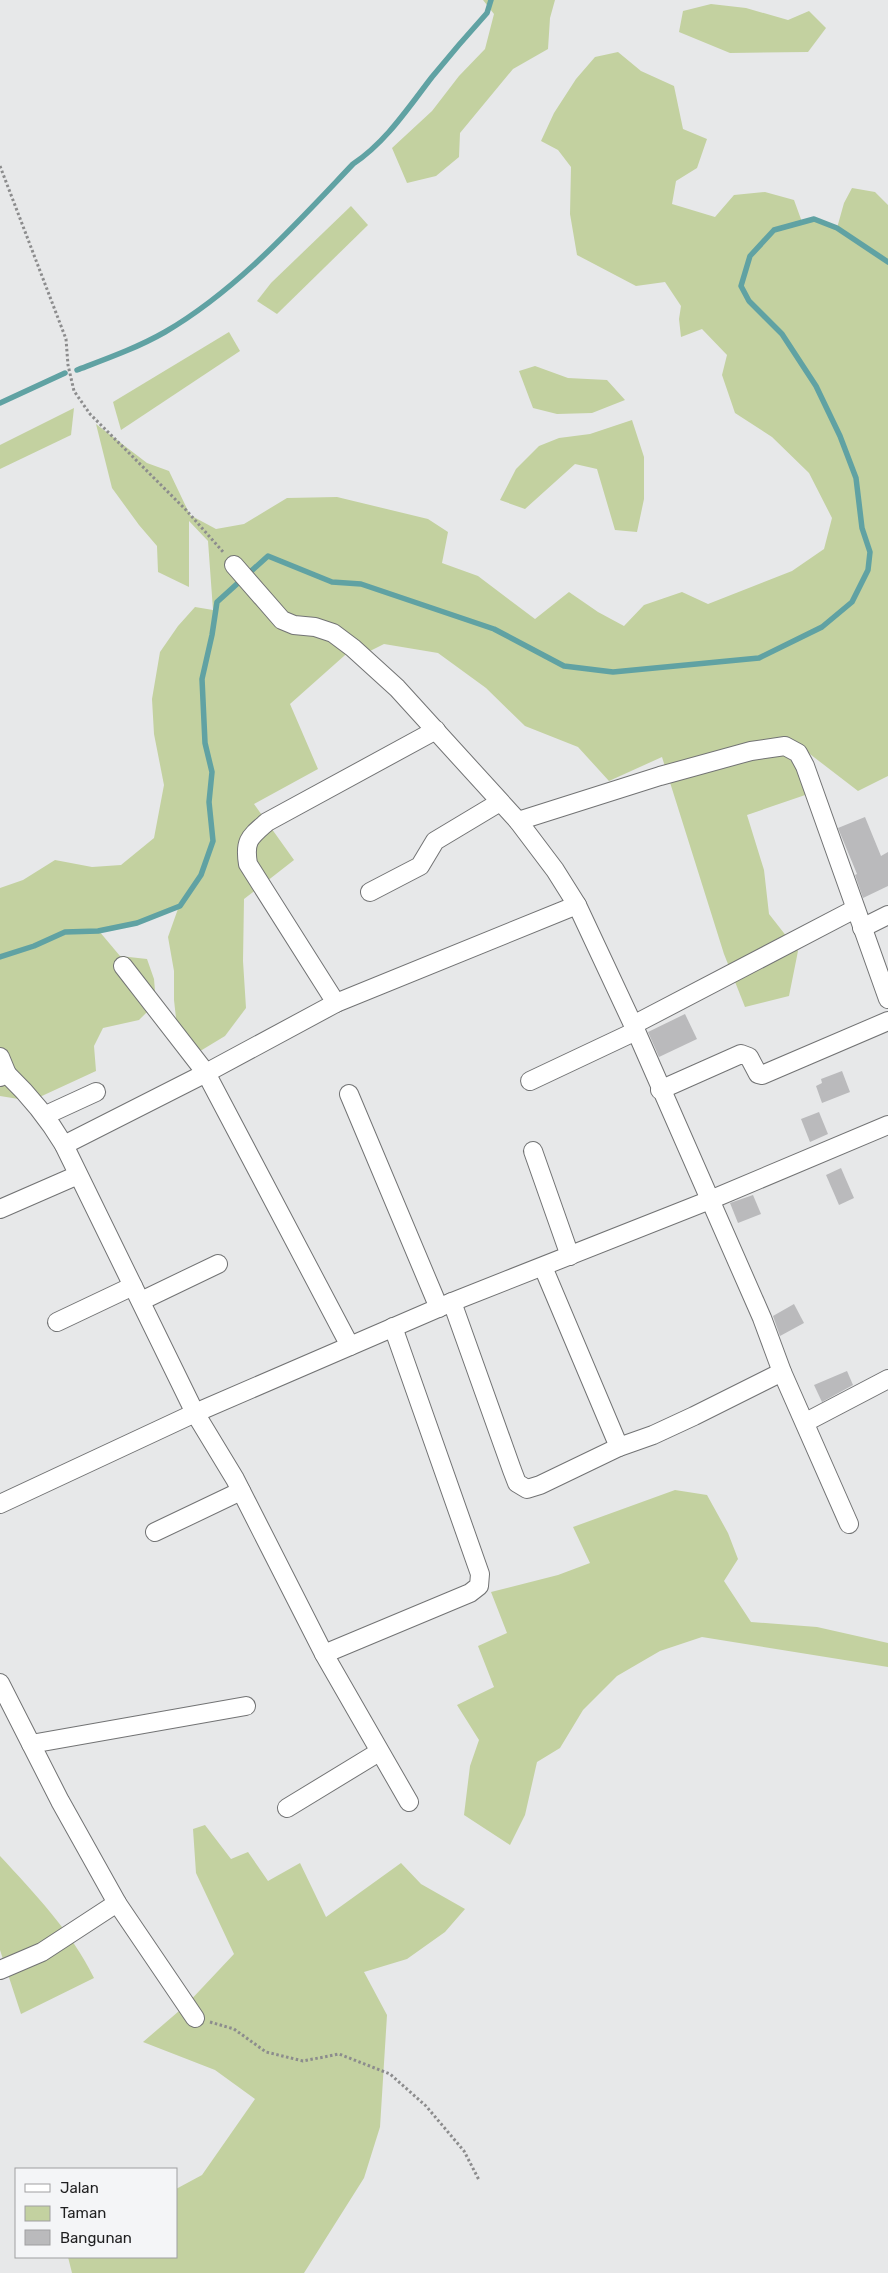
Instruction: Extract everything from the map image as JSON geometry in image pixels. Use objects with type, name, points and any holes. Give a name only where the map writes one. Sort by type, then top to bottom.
[{"type":"street","points":[[234,565],[282,620],[294,625],[315,627],[333,633],[398,688],[518,821],[555,870],[577,905],[634,1028],[762,1318],[782,1372],[806,1422],[848,1524]]},
{"type":"street","points":[[336,1003],[248,864],[245,848],[252,835],[267,822],[436,730]]},
{"type":"street","points":[[518,821],[660,776],[751,752],[785,746],[798,753],[805,766],[888,999]]},
{"type":"street","points":[[370,892],[420,866],[425,861],[430,847],[435,841],[500,802]]},
{"type":"street","points":[[64,1145],[206,1073],[336,1003],[577,905]]},
{"type":"street","points":[[530,1081],[634,1028],[855,909]]},
{"type":"street","points":[[862,928],[888,915]]},
{"type":"street","points":[[123,966],[206,1073],[350,1346]]},
{"type":"street","points":[[660,1090],[741,1054],[749,1057],[758,1074],[762,1075],[888,1021]]},
{"type":"street","points":[[0,1057],[4,1075],[27,1092],[46,1115],[64,1145],[196,1413],[241,1490],[324,1654],[409,1802]]},
{"type":"street","points":[[46,1115],[96,1092]]},
{"type":"street","points":[[349,1094],[446,1305],[517,1483],[527,1489],[540,1485],[619,1448],[653,1435],[782,1372]]},
{"type":"street","points":[[0,1504],[196,1413],[393,1327],[710,1200],[888,1125]]},
{"type":"street","points":[[533,1151],[570,1256]]},
{"type":"street","points":[[0,1210],[78,1175]]},
{"type":"street","points":[[57,1322],[218,1264]]},
{"type":"street","points":[[542,1267],[619,1448]]},
{"type":"street","points":[[324,1654],[470,1593],[479,1586],[480,1574],[393,1327]]},
{"type":"street","points":[[806,1422],[888,1379]]},
{"type":"street","points":[[155,1532],[241,1490]]},
{"type":"street","points":[[0,1683],[60,1801],[117,1904],[195,2018]]},
{"type":"street","points":[[31,1744],[246,1706]]},
{"type":"street","points":[[287,1808],[379,1752]]},
{"type":"street","points":[[0,1970],[42,1952],[117,1904]]},
{"type":"path","points":[[0,166],[66,339],[68,365],[74,391],[90,414],[212,538],[234,565]]},
{"type":"path","points":[[195,2018],[234,2029],[266,2052],[303,2061],[339,2054],[390,2074],[426,2106],[464,2152],[479,2180]]},
{"type":"green space","points":[[483,0],[555,0],[550,18],[548,49],[513,69],[460,133],[459,157],[436,176],[407,183],[392,148],[432,111],[459,76],[485,49],[494,14]]},
{"type":"green space","points":[[711,4],[746,8],[788,20],[809,11],[826,28],[808,52],[730,53],[679,32],[683,11]]},
{"type":"green space","points":[[618,52],[641,71],[674,86],[683,129],[707,139],[697,168],[676,181],[672,204],[715,217],[734,195],[765,192],[794,200],[802,222],[814,219],[837,228],[844,203],[852,188],[875,192],[888,205],[888,776],[858,791],[789,738],[814,792],[747,815],[764,870],[769,914],[798,951],[789,996],[745,1007],[724,954],[662,757],[609,781],[578,747],[525,726],[486,688],[438,653],[384,644],[358,657],[353,648],[290,704],[318,769],[254,804],[294,860],[244,899],[243,961],[246,1008],[225,1036],[187,1059],[177,1027],[174,1000],[174,971],[168,937],[179,906],[137,923],[99,931],[120,956],[147,959],[154,979],[156,1003],[139,1020],[103,1028],[94,1046],[96,1071],[31,1101],[0,1096],[0,888],[23,880],[55,860],[92,867],[121,865],[154,838],[164,785],[154,734],[152,699],[160,652],[178,626],[195,607],[213,610],[208,541],[189,521],[189,587],[158,572],[157,546],[112,488],[96,424],[147,463],[169,471],[190,515],[216,529],[244,524],[287,498],[337,497],[428,519],[448,532],[442,563],[478,576],[535,619],[569,592],[598,612],[624,626],[644,605],[682,592],[708,604],[792,571],[824,549],[832,518],[809,473],[772,437],[735,413],[722,375],[727,355],[702,329],[681,337],[679,319],[681,306],[665,282],[636,286],[577,255],[570,214],[571,167],[558,150],[541,141],[554,113],[576,79],[595,57]]},
{"type":"green space","points":[[351,206],[368,225],[277,314],[257,301],[271,283]]},
{"type":"green space","points":[[229,332],[240,351],[121,430],[113,402]]},
{"type":"green space","points":[[535,366],[568,378],[607,380],[625,400],[592,413],[557,414],[533,408],[519,371]]},
{"type":"green space","points":[[74,408],[71,435],[0,469],[0,445]]},
{"type":"green space","points":[[632,420],[644,457],[644,499],[637,532],[615,530],[597,469],[575,464],[525,509],[500,500],[516,469],[539,446],[559,438],[590,434]]},
{"type":"green space","points":[[675,1490],[707,1495],[728,1533],[738,1559],[724,1581],[751,1622],[817,1627],[888,1643],[888,1667],[702,1637],[660,1651],[617,1676],[583,1710],[560,1748],[537,1762],[525,1815],[510,1845],[464,1815],[470,1766],[479,1740],[457,1705],[494,1687],[478,1646],[507,1633],[491,1592],[558,1575],[590,1563],[573,1527]]},
{"type":"green space","points":[[205,1825],[231,1859],[248,1852],[268,1881],[300,1863],[326,1917],[401,1863],[421,1884],[465,1909],[445,1932],[407,1959],[364,1972],[387,2015],[380,2127],[364,2178],[304,2273],[72,2273],[68,2258],[178,2258],[178,2188],[202,2175],[255,2099],[215,2070],[143,2042],[186,2005],[234,1954],[196,1873],[193,1829]]},
{"type":"green space","points":[[0,1856],[39,1899],[75,1944],[94,1978],[21,2014],[0,1950]]},
{"type":"building","points":[[865,817],[881,856],[888,852],[888,886],[863,898],[855,875],[857,874],[838,828]]},
{"type":"building","points":[[685,1014],[697,1039],[659,1057],[648,1032]]},
{"type":"building","points":[[842,1071],[850,1092],[822,1103],[816,1086],[822,1083],[821,1079]]},
{"type":"building","points":[[819,1112],[828,1134],[810,1142],[801,1119]]},
{"type":"building","points":[[841,1168],[854,1198],[839,1205],[826,1175]]},
{"type":"building","points":[[753,1195],[761,1214],[738,1223],[730,1203]]},
{"type":"building","points":[[794,1304],[804,1323],[780,1336],[773,1316]]},
{"type":"building","points":[[847,1371],[853,1385],[822,1402],[814,1385]]},
{"type":"waterway","points":[[77,370],[132,348],[165,332],[217,297],[241,276],[287,233],[353,164],[386,135],[487,13],[491,0]]},
{"type":"waterway","points":[[0,957],[34,946],[65,932],[98,931],[137,923],[180,906],[201,875],[213,841],[209,802],[212,772],[205,743],[202,679],[217,602],[268,556],[332,582],[361,584],[494,629],[564,666],[613,672],[759,658],[822,627],[852,602],[868,570],[870,552],[862,528],[856,478],[840,436],[816,386],[782,334],[749,301],[741,286],[750,256],[774,230],[814,219],[837,228],[888,262]]},
{"type":"waterway","points":[[0,403],[65,373]]}]
